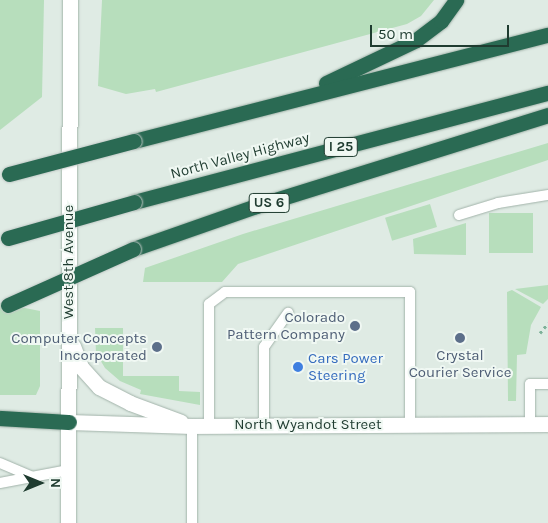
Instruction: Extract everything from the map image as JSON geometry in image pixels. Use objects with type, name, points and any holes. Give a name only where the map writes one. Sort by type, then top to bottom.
[{"type":"highway","points":[[265,109],[406,46],[435,26],[456,0]]},
{"type":"highway","points":[[4,175],[548,35]]},
{"type":"highway","name":"North Valley Highway","points":[[4,240],[134,202],[548,93]]},
{"type":"highway","name":"US 6","points":[[4,307],[133,249],[256,206],[548,115]]},
{"type":"highway","points":[[0,418],[69,422]]},
{"type":"main road","name":"West 8th Avenue","points":[[68,523],[70,0]]},
{"type":"main road","points":[[69,328],[81,367],[99,387],[130,403],[192,426]]},
{"type":"main road","name":"North Wyandot Street","points":[[69,422],[192,426],[548,424]]},
{"type":"lane","points":[[459,216],[498,203],[548,195]]},
{"type":"lane","points":[[209,426],[209,304],[224,292],[410,292],[410,425]]},
{"type":"lane","points":[[264,425],[264,347],[288,314]]},
{"type":"lane","points":[[530,424],[530,384],[548,384]]},
{"type":"lane","points":[[192,426],[192,523]]},
{"type":"lane","points":[[0,463],[36,478]]},
{"type":"lane","points":[[0,483],[36,478],[69,470]]},
{"type":"path","points":[[540,333],[548,323]]},
{"type":"green space","points":[[0,0],[44,0],[42,97],[0,130]]},
{"type":"green space","points":[[102,0],[434,0],[421,16],[407,24],[156,92],[155,89],[126,94],[98,86]]},
{"type":"green space","points":[[548,143],[548,160],[238,264],[222,282],[143,282],[145,268],[243,234]]},
{"type":"green space","points":[[430,204],[437,227],[392,241],[385,218]]},
{"type":"green space","points":[[489,213],[533,213],[533,253],[489,253]]},
{"type":"green space","points":[[466,223],[466,255],[414,254],[413,239]]},
{"type":"green space","points":[[548,285],[548,299],[543,304],[515,289]]},
{"type":"green space","points":[[512,290],[541,307],[531,325],[526,354],[517,355],[516,401],[508,401],[507,292]]},
{"type":"green space","points":[[0,303],[40,311],[40,386],[36,395],[0,395]]},
{"type":"green space","points":[[95,328],[123,328],[123,376],[179,376],[179,391],[200,392],[200,405],[140,394],[141,390],[120,381],[105,368],[96,353]]},
{"type":"place","name":"Colorado Pattern Company","points":[[355,326]]},
{"type":"place","name":"Crystal Courier Service","points":[[460,338]]},
{"type":"place","name":"Computer Concepts Incorporated","points":[[157,347]]},
{"type":"place","name":"Cars Power Steering","points":[[298,367]]}]
